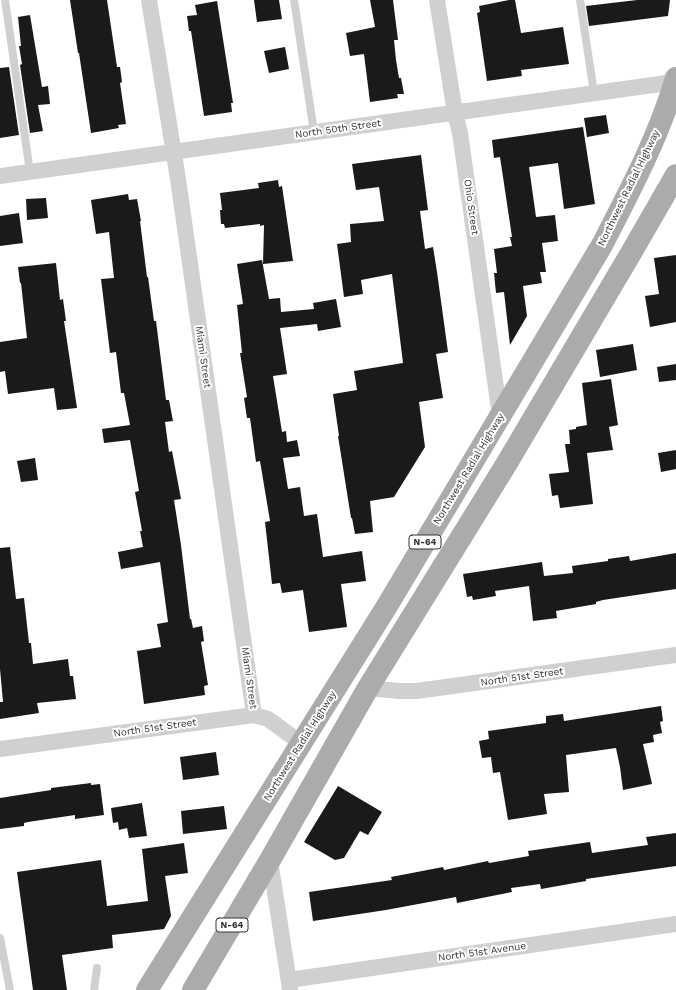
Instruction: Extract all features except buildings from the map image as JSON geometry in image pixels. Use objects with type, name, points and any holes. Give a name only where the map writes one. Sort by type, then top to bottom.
[{"type":"main road","name":"Northwest Radial Highway","points":[[147,990],[387,606],[602,245],[654,138],[676,79]]},
{"type":"main road","name":"N-64","points":[[193,990],[270,860],[368,688],[507,463],[646,228],[676,174]]},
{"type":"street","name":"Miami Street","points":[[149,0],[172,151],[179,187],[254,714]]},
{"type":"street","name":"Ohio Street","points":[[437,0],[455,113],[460,133],[500,416]]},
{"type":"street","name":"North 50th Street","points":[[0,176],[660,84],[676,79]]},
{"type":"street","name":"North 51st Street","points":[[368,688],[399,692],[417,691],[676,655]]},
{"type":"street","points":[[254,714],[268,719],[301,743]]},
{"type":"street","name":"North 51st Street","points":[[0,749],[254,714]]},
{"type":"street","points":[[270,860],[290,985]]},
{"type":"street","name":"North 51st Avenue","points":[[290,985],[676,924]]},
{"type":"lane","points":[[5,0],[30,172]]},
{"type":"lane","points":[[294,0],[314,132]]},
{"type":"lane","points":[[580,0],[594,93]]},
{"type":"lane","points":[[0,938],[10,990]]},
{"type":"lane","points":[[94,990],[97,968]]}]
